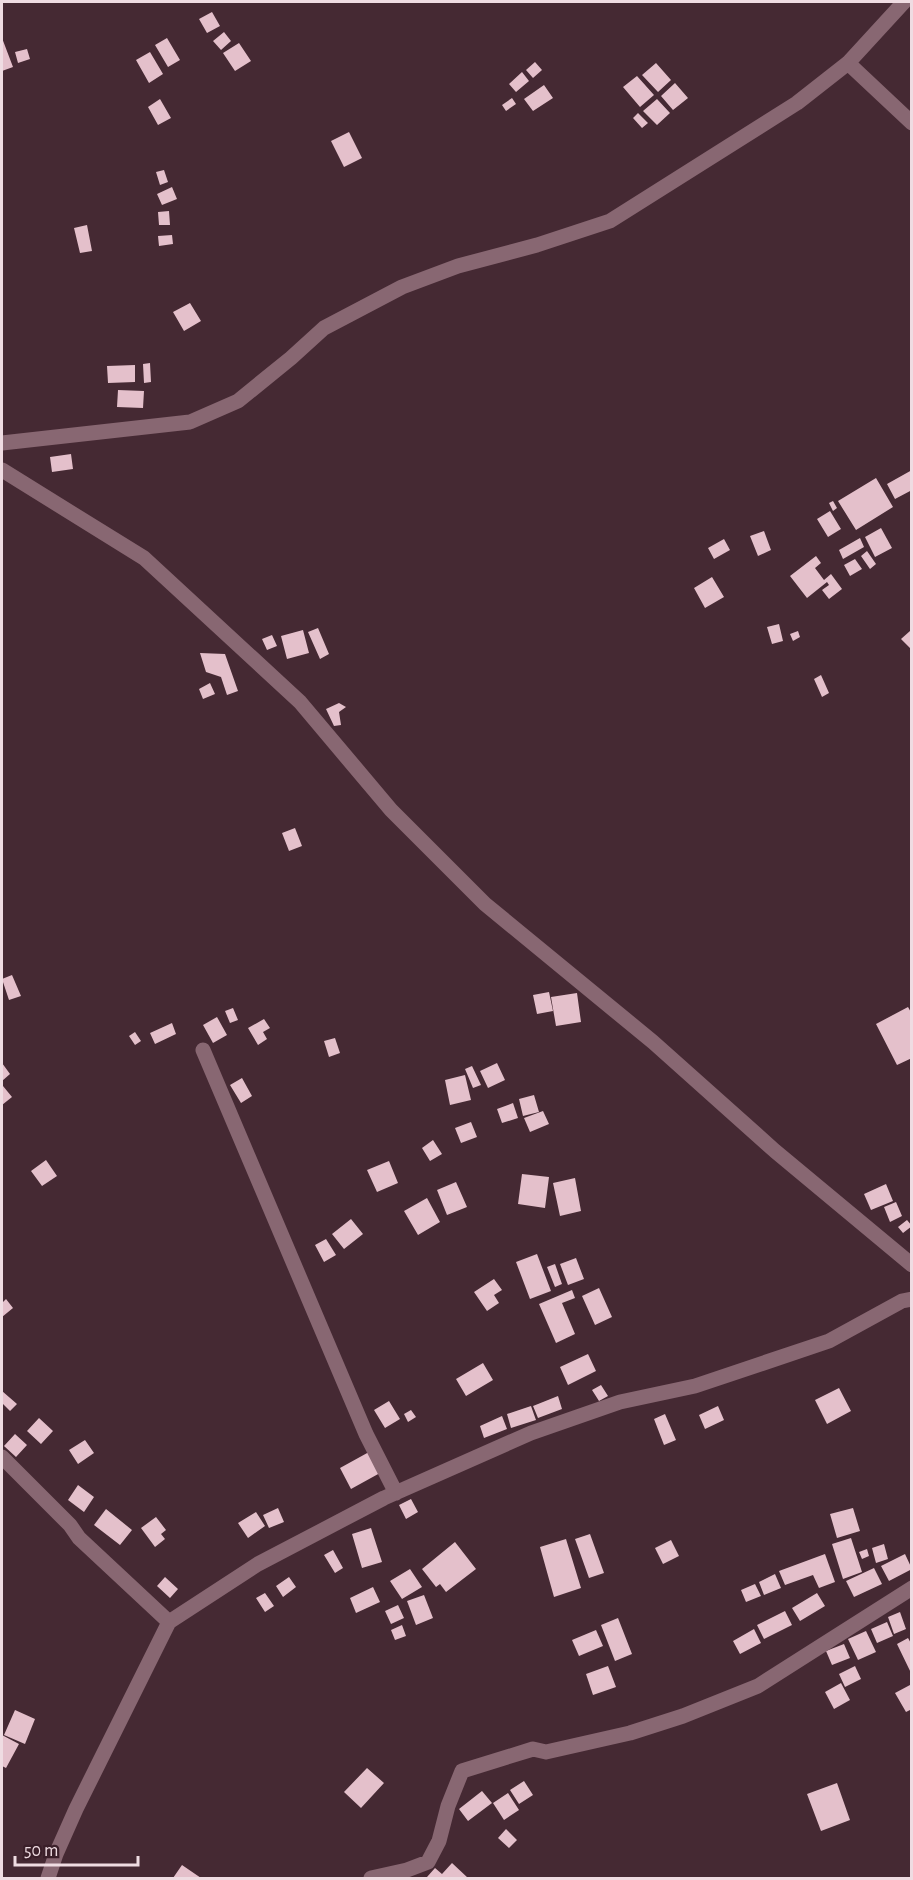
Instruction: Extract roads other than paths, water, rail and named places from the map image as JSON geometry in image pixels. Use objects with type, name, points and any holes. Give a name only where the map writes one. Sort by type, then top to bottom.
[{"type":"street","points":[[2,443],[190,422],[238,400],[291,358],[324,328],[402,287],[458,267],[537,245],[610,221],[797,103],[848,63],[903,2]]},
{"type":"street","points":[[848,63],[912,123]]},
{"type":"street","points":[[2,470],[144,558],[300,702],[391,810],[485,904],[653,1042],[775,1151],[912,1265]]},
{"type":"street","points":[[203,1050],[366,1434],[396,1493]]},
{"type":"street","points":[[48,1878],[76,1809],[169,1622],[258,1564],[396,1493],[531,1433],[620,1402],[695,1386],[829,1341],[902,1301],[912,1299]]},
{"type":"street","points":[[2,1457],[70,1525],[79,1538],[169,1622]]},
{"type":"street","points":[[371,1878],[428,1862],[439,1841],[448,1806],[462,1770],[533,1749],[546,1752],[555,1751],[630,1733],[683,1716],[758,1686],[912,1588]]}]
